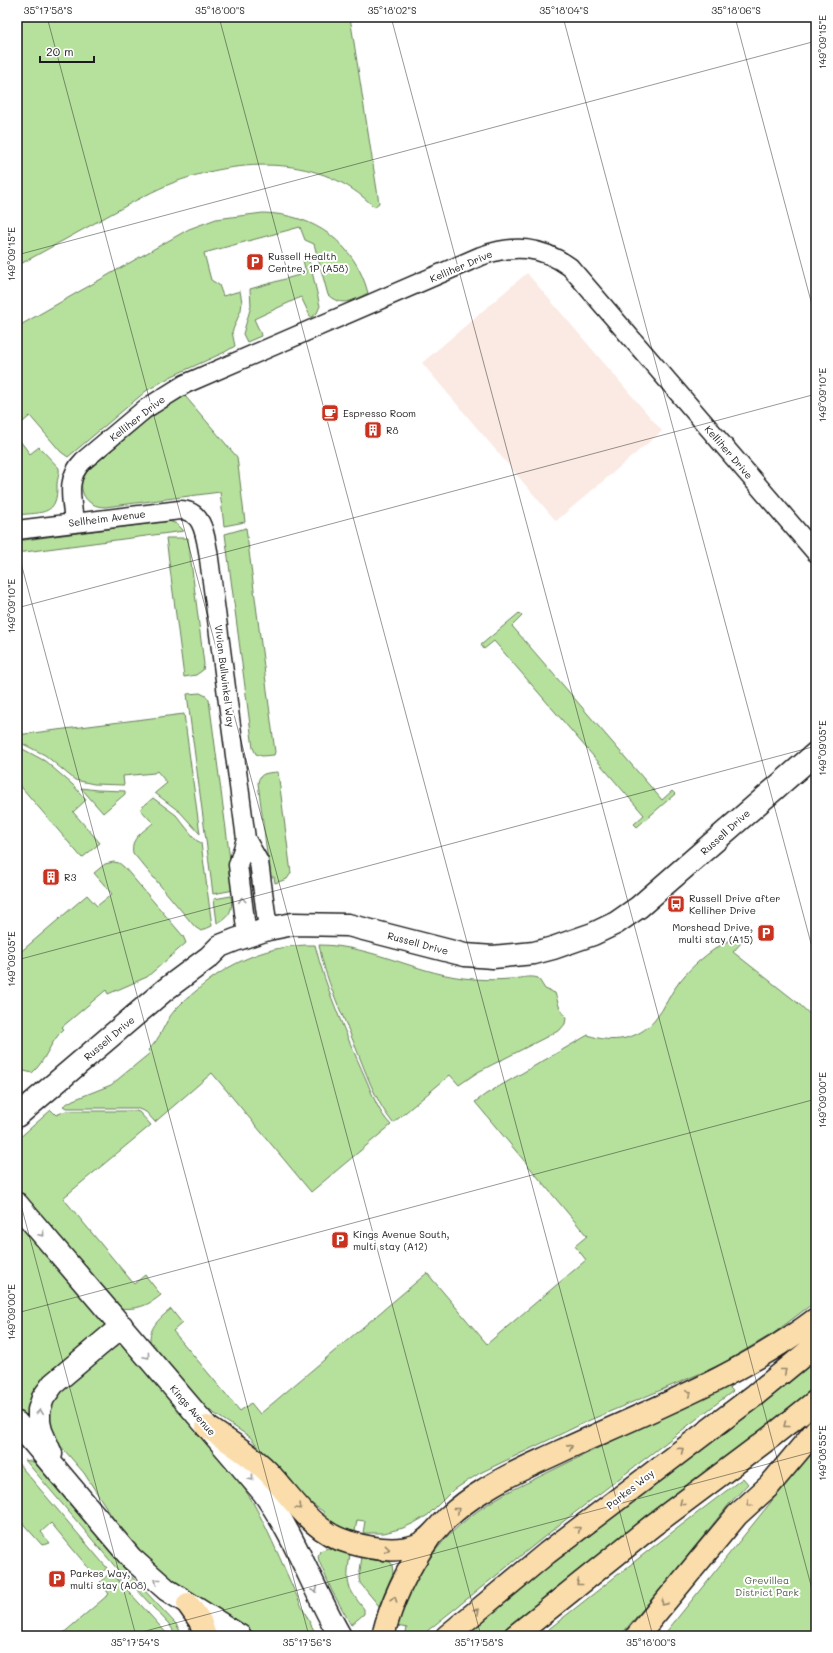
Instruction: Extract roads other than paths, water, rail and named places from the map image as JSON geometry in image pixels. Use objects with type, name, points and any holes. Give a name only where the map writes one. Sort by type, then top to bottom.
[{"type":"main road","points":[[384,1636],[396,1593],[414,1560],[430,1537],[448,1518],[484,1490],[624,1422],[712,1382],[770,1350],[816,1319]]},
{"type":"main road","name":"Parkes Way","points":[[447,1636],[546,1553],[755,1395],[816,1345]]},
{"type":"main road","points":[[515,1636],[652,1526],[816,1401]]},
{"type":"main road","points":[[207,1427],[258,1463],[325,1532],[357,1544],[397,1550],[415,1546],[430,1537]]},
{"type":"main road","points":[[637,1636],[737,1516],[769,1486],[816,1430]]},
{"type":"main road","points":[[188,1604],[200,1621],[205,1636]]},
{"type":"street","name":"Kelliher Drive","points":[[74,522],[71,486],[75,471],[83,461],[145,409],[163,397],[185,384],[481,256],[506,249],[518,248],[548,254],[570,267],[816,553]]},
{"type":"street","name":"Sellheim Avenue","points":[[17,530],[180,510],[187,510],[196,516]]},
{"type":"street","name":"Vivian Bullwinkel Way","points":[[196,516],[203,529],[208,551],[246,839],[259,862],[268,929]]},
{"type":"street","name":"Russell Drive","points":[[17,1116],[166,989],[220,946],[268,929],[293,924],[348,925],[465,956],[493,957],[534,953],[554,948],[593,934],[616,923],[639,907],[816,753]]},
{"type":"street","name":"Vivian Bullwinkel Way","points":[[246,839],[238,864],[247,936]]},
{"type":"street","name":"Kings Avenue","points":[[17,1204],[263,1492],[279,1515],[311,1582],[340,1636]]},
{"type":"street","points":[[61,1474],[40,1431],[39,1410],[43,1398],[53,1384],[122,1326]]},
{"type":"street","points":[[17,1423],[131,1558],[162,1586],[240,1636]]},
{"type":"place","name":"Russell Health Centre, 1P (A58)","points":[[255,262]]},
{"type":"place","name":"Espresso Room","points":[[330,413]]},
{"type":"place","name":"R8","points":[[373,430]]},
{"type":"place","name":"R3","points":[[51,877]]},
{"type":"place","name":"Russell Drive after Kelliher Drive","points":[[676,904]]},
{"type":"place","name":"Morshead Drive, multi stay (A15)","points":[[766,933]]},
{"type":"place","name":"Kings Avenue South, multi stay (A12)","points":[[340,1240]]},
{"type":"place","name":"Parkes Way, multi stay (A08)","points":[[57,1579]]},
{"type":"park label","name":"Grevillea District Park","points":[[767,1586]]}]
